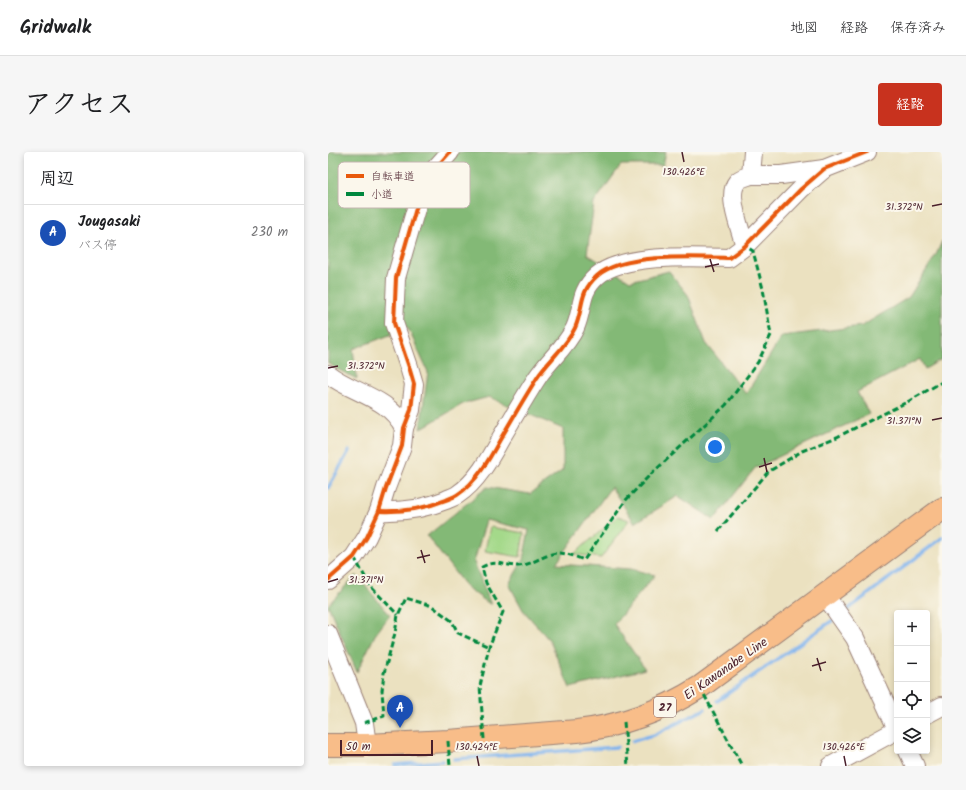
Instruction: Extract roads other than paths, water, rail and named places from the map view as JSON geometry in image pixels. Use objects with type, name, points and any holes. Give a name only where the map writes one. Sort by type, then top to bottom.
[{"type":"main road","name":"Ei Kawanabe Line","points":[[328,745],[367,745],[477,739],[599,729],[624,722],[669,705],[700,688],[942,508]]},
{"type":"street","points":[[441,162],[450,152]]},
{"type":"street","points":[[751,175],[752,152]]},
{"type":"street","points":[[745,246],[733,206],[734,186],[738,180],[751,175],[781,175],[824,169],[867,152]]},
{"type":"street","points":[[378,511],[400,512],[432,506],[457,495],[477,476],[490,457],[538,376],[567,341],[575,328],[584,292],[597,276],[610,268],[640,260],[684,257],[729,258],[745,246],[824,169]]},
{"type":"street","points":[[328,580],[354,557],[367,537],[402,446],[404,428],[411,410],[414,384],[394,323],[396,278],[416,208]]},
{"type":"street","points":[[328,374],[336,380],[382,403],[400,419],[404,428]]},
{"type":"street","points":[[825,595],[855,638],[894,723]]},
{"type":"street","points":[[328,634],[364,723],[367,745]]},
{"type":"street","points":[[930,712],[942,706]]},
{"type":"street","points":[[831,766],[894,732]]},
{"type":"street","points":[[909,754],[915,766]]},
{"type":"waterway","points":[[328,488],[349,451]]},
{"type":"waterway","points":[[846,611],[942,538]]},
{"type":"waterway","points":[[717,701],[833,620]]},
{"type":"waterway","points":[[633,741],[654,735],[705,709]]},
{"type":"waterway","points":[[454,759],[617,747]]},
{"type":"waterway","points":[[395,765],[443,761]]},
{"type":"place","name":"Jougasaki","points":[[400,728]]}]
